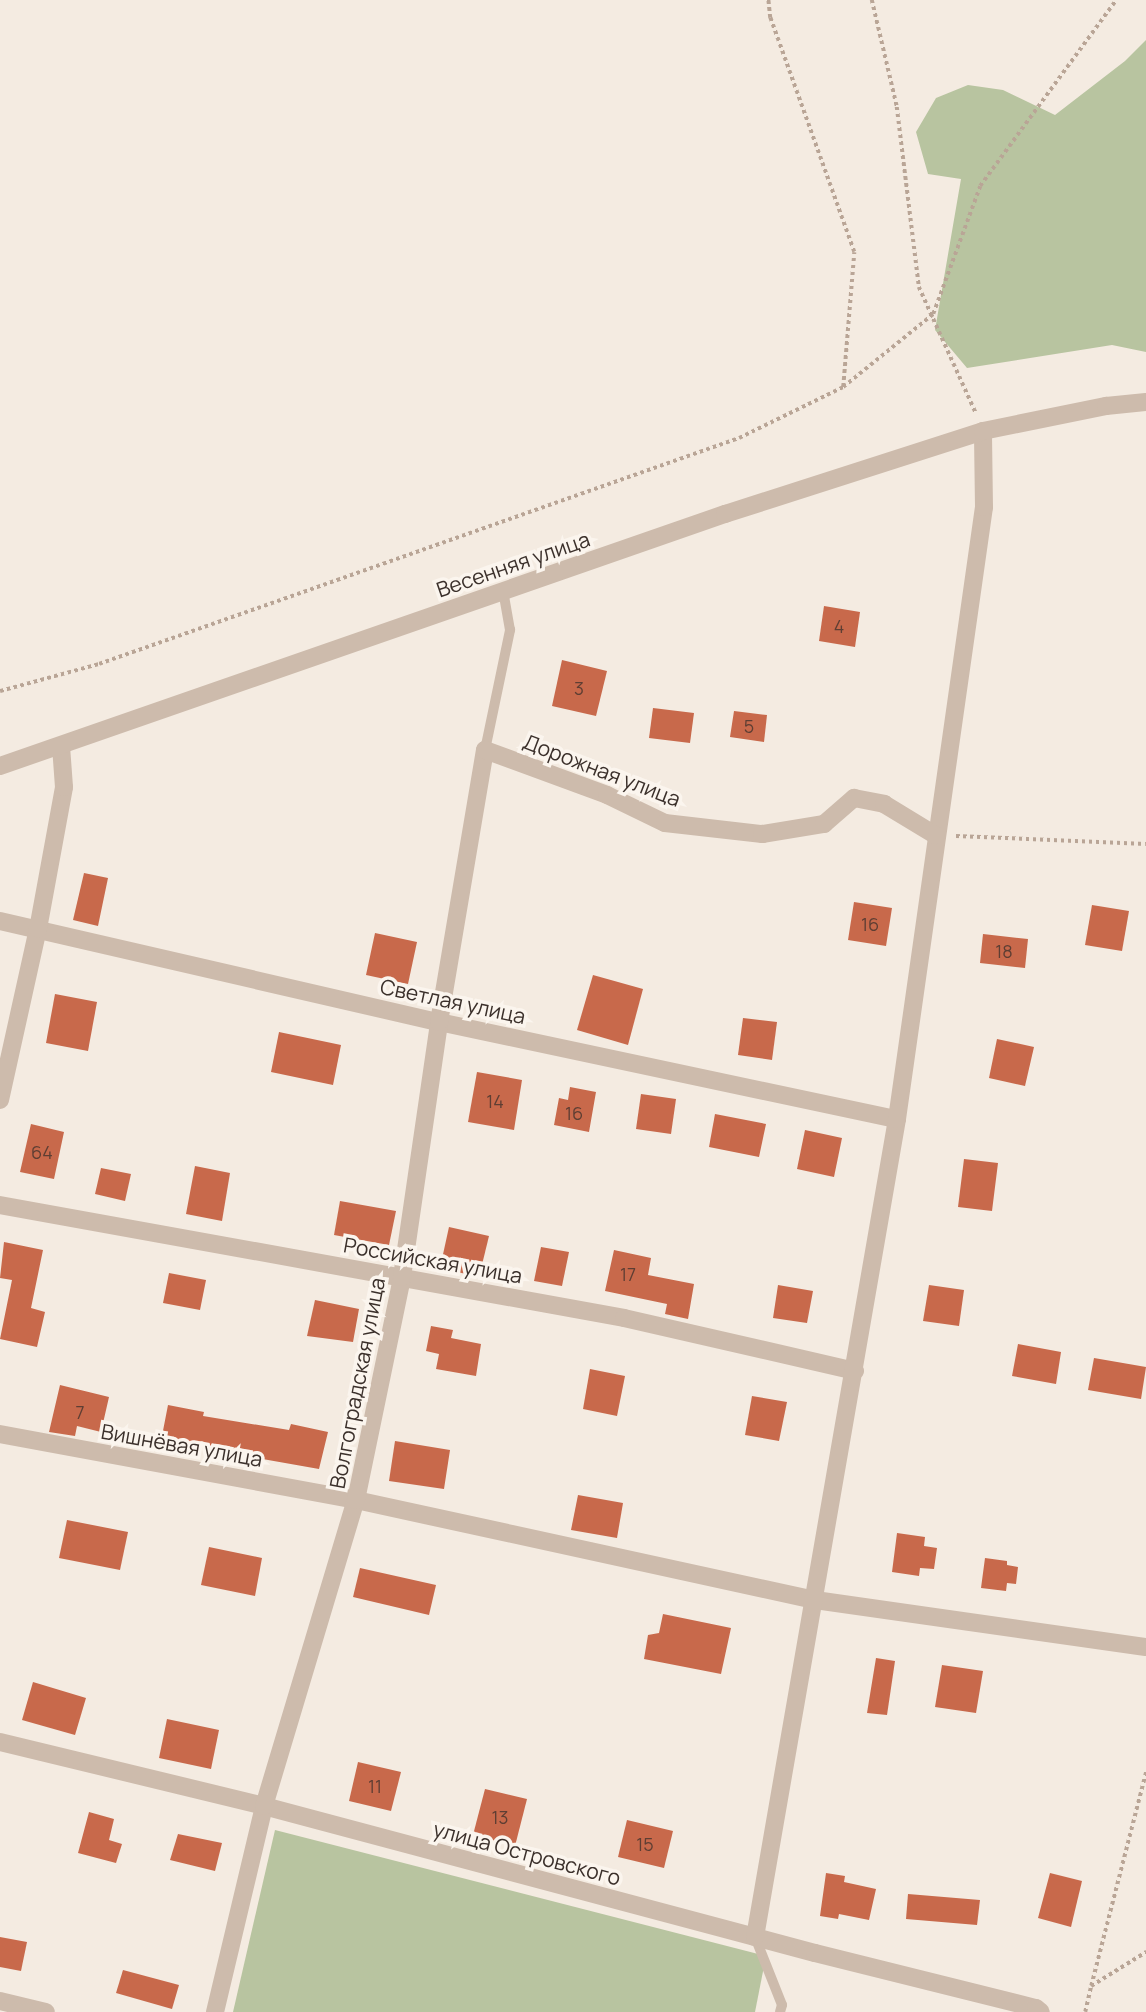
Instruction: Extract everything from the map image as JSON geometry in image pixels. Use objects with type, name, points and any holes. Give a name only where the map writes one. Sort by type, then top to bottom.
[{"type":"street","name":"Весенняя улица","points":[[0,766],[726,514],[983,431],[1106,406],[1146,402]]},
{"type":"street","points":[[755,1937],[897,1119],[935,835],[984,507],[983,431]]},
{"type":"street","points":[[0,1100],[64,787],[61,746]]},
{"type":"street","name":"Дорожная улица","points":[[485,750],[607,795],[665,823],[762,834],[824,824],[855,797],[884,804],[935,835]]},
{"type":"street","name":"Волгоградская улица","points":[[215,2012],[264,1806],[356,1500],[402,1277],[439,1022],[485,750]]},
{"type":"street","name":"Светлая улица","points":[[0,921],[439,1022],[897,1119]]},
{"type":"street","name":"Российская улица","points":[[0,1205],[624,1318],[855,1371]]},
{"type":"street","name":"Вишнёвая улица","points":[[0,1434],[356,1500],[815,1600],[1146,1647]]},
{"type":"street","name":"улица Островского","points":[[0,1742],[264,1806],[755,1937],[1037,2008],[1041,2012]]},
{"type":"street","points":[[0,2001],[46,2012]]},
{"type":"lane","points":[[485,750],[510,630],[503,592]]},
{"type":"lane","points":[[755,1937],[782,2005],[780,2012]]},
{"type":"path","points":[[768,0],[770,18],[854,252],[843,387]]},
{"type":"path","points":[[872,0],[897,107],[919,287],[983,431]]},
{"type":"path","points":[[0,691],[99,664],[739,439],[843,387],[933,314],[980,186],[1116,0]]},
{"type":"path","points":[[935,835],[1146,844]]},
{"type":"path","points":[[1085,2012],[1146,1772]]},
{"type":"path","points":[[1091,1986],[1146,1952]]},
{"type":"green space","points":[[1146,40],[1146,352],[1112,345],[967,368],[935,330],[961,179],[928,174],[916,132],[936,98],[968,85],[1003,90],[1055,115],[1125,61]]},
{"type":"green space","points":[[275,1830],[766,1956],[755,2012],[233,2012]]},
{"type":"building","points":[[824,606],[860,612],[855,647],[819,641]]},
{"type":"building","points":[[562,660],[607,671],[596,716],[552,706]]},
{"type":"building","points":[[653,708],[694,713],[690,743],[649,738]]},
{"type":"building","points":[[734,711],[767,715],[764,742],[730,737]]},
{"type":"building","points":[[84,873],[108,878],[98,926],[73,920]]},
{"type":"building","points":[[854,902],[892,908],[886,946],[848,940]]},
{"type":"building","points":[[1092,905],[1129,911],[1122,951],[1085,945]]},
{"type":"building","points":[[375,933],[417,942],[408,984],[366,975]]},
{"type":"building","points":[[983,934],[1028,939],[1025,968],[980,963]]},
{"type":"building","points":[[593,975],[643,989],[628,1045],[577,1030]]},
{"type":"building","points":[[55,994],[97,1002],[88,1051],[46,1043]]},
{"type":"building","points":[[743,1018],[777,1022],[772,1060],[738,1055]]},
{"type":"building","points":[[279,1032],[341,1045],[333,1085],[271,1072]]},
{"type":"building","points":[[997,1039],[1034,1047],[1025,1086],[989,1078]]},
{"type":"building","points":[[477,1072],[522,1080],[514,1130],[468,1122]]},
{"type":"building","points":[[570,1087],[596,1092],[589,1132],[554,1125],[559,1098],[568,1100]]},
{"type":"building","points":[[641,1094],[676,1099],[671,1134],[636,1129]]},
{"type":"building","points":[[715,1114],[766,1124],[759,1157],[709,1147]]},
{"type":"building","points":[[31,1124],[64,1132],[54,1179],[20,1172]]},
{"type":"building","points":[[805,1130],[842,1138],[834,1177],[797,1169]]},
{"type":"building","points":[[964,1159],[998,1163],[992,1211],[958,1207]]},
{"type":"building","points":[[195,1166],[230,1173],[222,1221],[186,1214]]},
{"type":"building","points":[[101,1168],[131,1174],[125,1201],[95,1194]]},
{"type":"building","points":[[340,1201],[396,1211],[389,1245],[334,1235]]},
{"type":"building","points":[[449,1227],[489,1236],[479,1277],[440,1268]]},
{"type":"building","points":[[4,1242],[43,1250],[31,1308],[45,1312],[37,1347],[0,1339],[12,1280],[0,1278]]},
{"type":"building","points":[[541,1247],[569,1252],[562,1286],[534,1281]]},
{"type":"building","points":[[614,1250],[651,1258],[648,1275],[694,1284],[688,1319],[665,1314],[667,1304],[605,1291]]},
{"type":"building","points":[[169,1273],[206,1280],[200,1310],[163,1303]]},
{"type":"building","points":[[778,1285],[813,1291],[807,1323],[773,1318]]},
{"type":"building","points":[[929,1285],[964,1290],[959,1326],[923,1321]]},
{"type":"building","points":[[315,1300],[359,1309],[353,1342],[307,1336]]},
{"type":"building","points":[[431,1326],[453,1330],[451,1338],[481,1344],[476,1376],[436,1369],[439,1354],[426,1351]]},
{"type":"building","points":[[1018,1344],[1061,1352],[1056,1384],[1012,1376]]},
{"type":"building","points":[[1094,1358],[1146,1367],[1141,1399],[1088,1390]]},
{"type":"building","points":[[590,1369],[625,1376],[617,1416],[583,1409]]},
{"type":"building","points":[[60,1385],[109,1397],[101,1432],[77,1426],[75,1436],[49,1432]]},
{"type":"building","points":[[752,1396],[787,1402],[779,1441],[745,1435]]},
{"type":"building","points":[[168,1405],[204,1412],[203,1416],[289,1430],[291,1424],[328,1432],[319,1469],[161,1441]]},
{"type":"building","points":[[395,1441],[450,1450],[444,1489],[389,1481]]},
{"type":"building","points":[[578,1495],[623,1503],[617,1538],[571,1530]]},
{"type":"building","points":[[67,1520],[128,1532],[120,1570],[59,1558]]},
{"type":"building","points":[[897,1533],[925,1537],[924,1546],[937,1548],[934,1569],[920,1568],[919,1576],[892,1572]]},
{"type":"building","points":[[209,1547],[262,1558],[255,1596],[201,1585]]},
{"type":"building","points":[[985,1558],[1007,1561],[1007,1565],[1018,1567],[1016,1584],[1007,1583],[1006,1591],[981,1588]]},
{"type":"building","points":[[360,1568],[436,1585],[429,1615],[353,1597]]},
{"type":"building","points":[[663,1614],[731,1628],[721,1674],[644,1659],[648,1635],[659,1633]]},
{"type":"building","points":[[876,1658],[895,1661],[887,1715],[867,1713]]},
{"type":"building","points":[[942,1665],[983,1671],[976,1713],[935,1707]]},
{"type":"building","points":[[33,1682],[86,1698],[75,1735],[22,1720]]},
{"type":"building","points":[[167,1719],[219,1730],[211,1769],[159,1758]]},
{"type":"building","points":[[358,1762],[401,1772],[391,1811],[349,1801]]},
{"type":"building","points":[[485,1789],[527,1799],[515,1846],[473,1835]]},
{"type":"building","points":[[89,1812],[114,1819],[109,1840],[122,1844],[116,1863],[78,1853]]},
{"type":"building","points":[[627,1820],[673,1831],[664,1868],[618,1857]]},
{"type":"building","points":[[178,1834],[222,1843],[215,1871],[170,1860]]},
{"type":"building","points":[[826,1873],[845,1876],[844,1882],[876,1889],[869,1920],[839,1914],[838,1919],[820,1916]]},
{"type":"building","points":[[1050,1873],[1082,1881],[1071,1927],[1038,1918]]},
{"type":"building","points":[[908,1894],[980,1900],[977,1925],[906,1919]]},
{"type":"building","points":[[0,1937],[27,1942],[21,1971],[0,1967]]},
{"type":"building","points":[[123,1970],[179,1985],[172,2009],[116,1993]]}]
